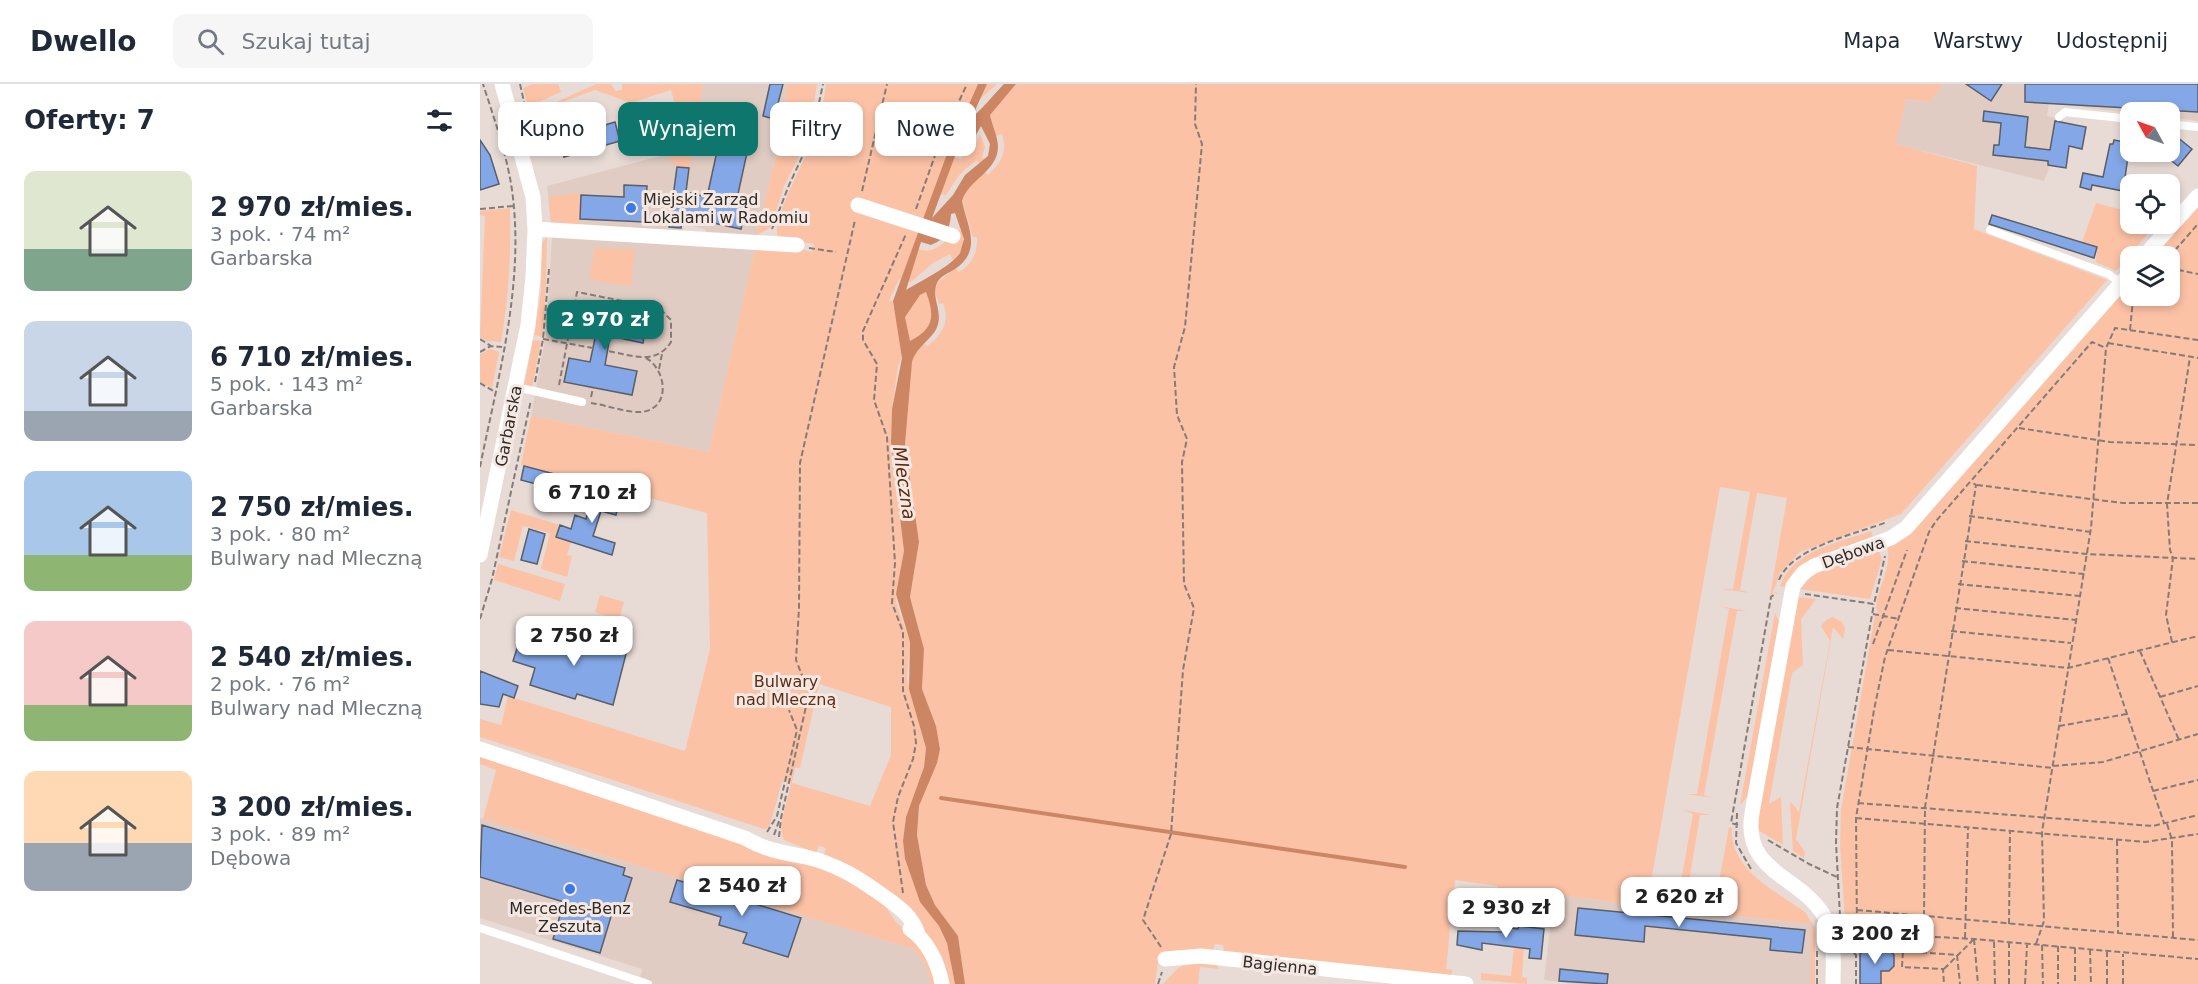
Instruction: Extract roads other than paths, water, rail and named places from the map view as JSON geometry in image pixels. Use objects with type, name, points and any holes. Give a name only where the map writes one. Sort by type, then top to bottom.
[{"type":"street","name":"Garbarska","points":[[480,555],[516,387],[531,301],[535,229],[527,172],[502,84]]},
{"type":"street","points":[[2153,246],[2198,196]]},
{"type":"street","points":[[860,206],[953,236]]},
{"type":"street","points":[[535,229],[797,245]]},
{"type":"street","name":"Dębowa","points":[[1833,984],[1831,933],[1824,915],[1755,851],[1750,839],[1750,821],[1793,586],[1803,573],[1814,566],[1880,543],[1897,535],[1908,525],[2120,284]]},
{"type":"street","points":[[480,749],[745,838],[775,851],[807,857],[852,873],[906,913],[936,962],[942,984]]},
{"type":"street","points":[[745,838],[772,838],[807,857]]},
{"type":"street","points":[[882,894],[902,922],[918,934]]},
{"type":"street","name":"Bagienna","points":[[1166,959],[1201,956],[1466,984]]},
{"type":"lane","points":[[2059,117],[2065,111],[2120,118]]},
{"type":"lane","points":[[2180,125],[2198,127]]},
{"type":"lane","points":[[1990,231],[2120,277]]},
{"type":"lane","points":[[516,387],[582,402]]},
{"type":"lane","points":[[480,928],[648,984]]},
{"type":"water","points":[[978,84],[987,84],[976,108],[976,102],[970,102]]},
{"type":"water","name":"Mleczna","points":[[1004,84],[1016,84],[990,115],[998,143],[997,155],[988,169],[970,187],[962,201],[971,237],[969,254],[964,262],[938,281],[935,293],[939,314],[938,324],[912,362],[905,444],[919,542],[910,597],[924,649],[922,689],[936,726],[940,749],[937,763],[919,806],[917,835],[926,885],[935,905],[958,936],[965,984],[955,984],[947,943],[939,926],[920,902],[905,859],[903,841],[906,817],[924,767],[926,748],[909,689],[910,642],[896,594],[904,551],[891,442],[892,409],[902,358],[893,301],[946,156],[955,156],[932,218],[953,195],[965,175],[988,156],[990,144],[981,126],[976,135],[976,113]],"holes":[[[955,213],[964,239],[960,253],[942,268],[906,290],[921,242],[931,245],[940,240],[948,229],[951,214]],[[926,292],[931,308],[930,321],[924,332],[910,341],[905,317],[920,295]]]},
{"type":"waterway","points":[[941,798],[1405,867]]},
{"type":"place","name":"Miejski Zarząd Lokalami w Radomiu","points":[[631,208]]},
{"type":"place","name":"Mercedes-Benz Zeszuta","points":[[570,889]]},
{"type":"park label","name":"Bulwary nad Mleczną","points":[[786,690]]}]
